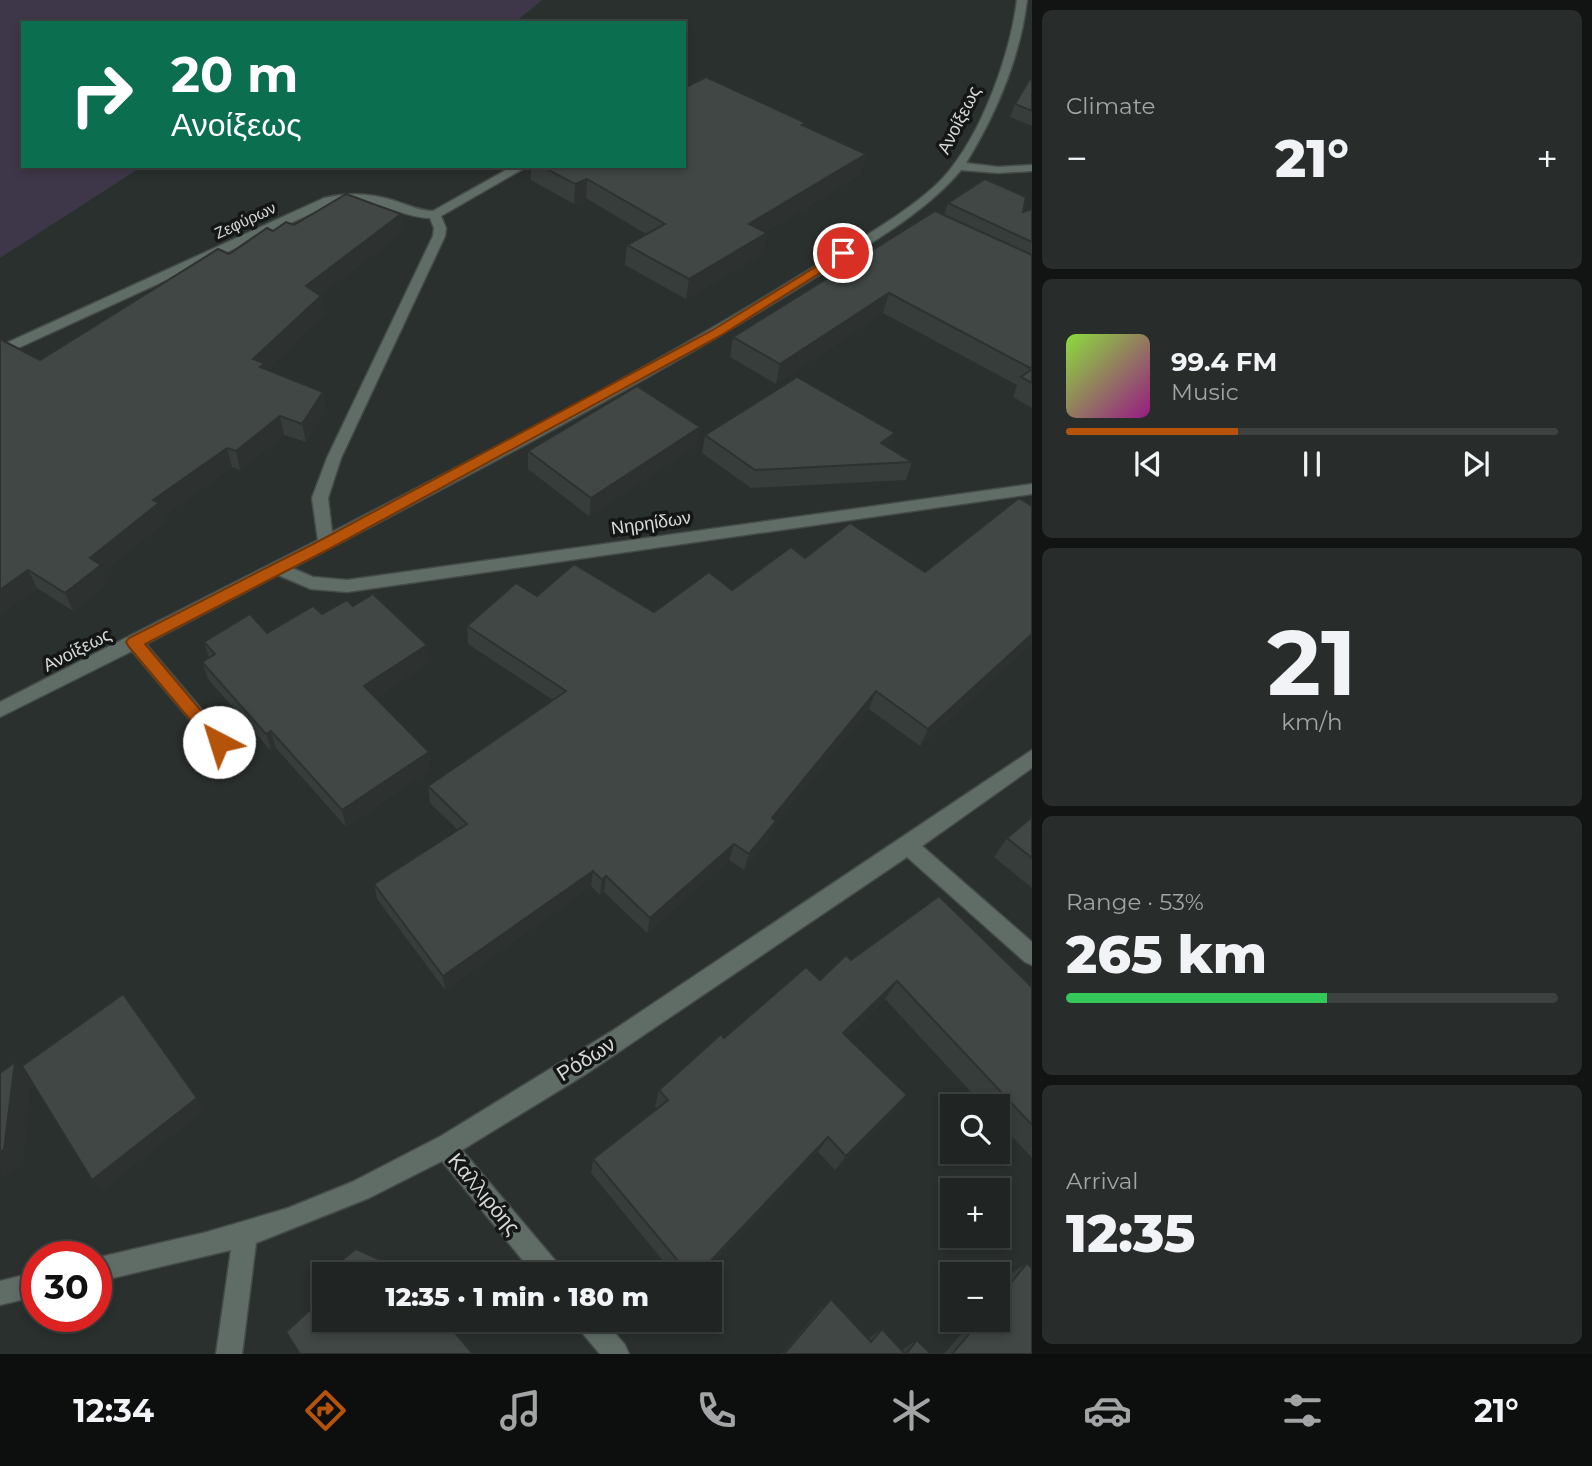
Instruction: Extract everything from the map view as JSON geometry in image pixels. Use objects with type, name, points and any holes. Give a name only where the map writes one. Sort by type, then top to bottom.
[{"type":"street","name":"Ανοίξεως","points":[[0,710],[279,569],[716,334],[912,215],[958,166],[1013,50],[1022,0]]},
{"type":"street","points":[[958,166],[998,170],[1032,168]]},
{"type":"street","points":[[326,544],[320,509],[325,482],[348,424],[439,236],[440,228],[435,215],[518,168]]},
{"type":"street","name":"Ζεφύρων","points":[[0,351],[328,201],[364,196],[421,214],[435,215]]},
{"type":"street","name":"Νηρηίδων","points":[[279,569],[312,583],[347,586],[1032,488]]},
{"type":"street","points":[[134,642],[219,742]]},
{"type":"street","name":"Ρόδων","points":[[112,1266],[245,1234],[313,1211],[381,1182],[445,1147],[601,1051],[908,846],[1032,758]]},
{"type":"street","points":[[908,846],[1032,955]]},
{"type":"street","name":"Καλλιρόης","points":[[445,1147],[540,1262]]},
{"type":"street","points":[[229,1354],[245,1234]]},
{"type":"street","points":[[0,1293],[21,1288]]},
{"type":"street","points":[[598,1332],[616,1354]]},
{"type":"shaded area","points":[[0,0],[542,0],[516,21],[21,21],[21,168],[140,168],[0,258]]},
{"type":"building","points":[[706,77],[866,154],[749,224],[767,233],[689,279],[627,245],[665,224],[587,179],[575,184],[545,168],[686,168],[686,87]]},
{"type":"building","points":[[1032,79],[1032,111],[1015,104]]},
{"type":"building","points":[[985,179],[1026,197],[1023,212],[1032,209],[1032,242],[948,203]]},
{"type":"building","points":[[346,194],[401,214],[306,286],[321,296],[253,359],[265,363],[260,367],[323,392],[302,424],[280,416],[236,451],[227,448],[153,500],[159,503],[90,558],[101,565],[65,593],[28,570],[0,590],[0,339],[40,360],[218,249],[229,254],[267,228],[273,231],[286,222],[294,225]]},
{"type":"building","points":[[935,211],[1032,255],[1032,369],[889,293],[780,364],[733,337]]},
{"type":"building","points":[[1032,369],[1032,383],[1021,377]]},
{"type":"building","points":[[797,377],[895,433],[881,443],[912,462],[755,470],[705,435]]},
{"type":"building","points":[[637,386],[700,427],[591,498],[528,451]]},
{"type":"building","points":[[1019,498],[1032,506],[1032,634],[928,729],[876,691],[772,818],[776,821],[749,854],[734,844],[650,918],[606,876],[602,880],[593,871],[443,976],[374,884],[467,824],[428,786],[566,691],[467,626],[516,583],[537,596],[574,564],[654,612],[709,572],[732,590],[791,547],[805,558],[850,523],[925,572]]},
{"type":"building","points":[[373,594],[427,645],[364,686],[429,752],[342,810],[271,731],[266,734],[202,662],[215,654],[204,642],[250,614],[267,633],[313,606],[322,614],[347,600],[353,606]]},
{"type":"building","points":[[1032,817],[1032,858],[1007,838]]},
{"type":"building","points":[[939,896],[1032,987],[1032,1125],[1010,1102],[1010,1094],[1003,1094],[897,981],[843,1033],[907,1095],[846,1156],[828,1137],[709,1262],[679,1262],[593,1159],[668,1100],[659,1090],[721,1034],[724,1038],[806,967],[820,980],[846,955],[851,960]]},
{"type":"building","points":[[123,994],[197,1098],[92,1180],[22,1066]]},
{"type":"building","points":[[15,1062],[4,1150],[0,1152],[0,1073]]},
{"type":"building","points":[[356,1249],[385,1262],[339,1262]]},
{"type":"building","points":[[1027,1263],[1032,1268],[1032,1354],[952,1354],[971,1332],[1010,1332],[1010,1284]]},
{"type":"building","points":[[831,1299],[871,1342],[882,1329],[905,1354],[784,1354]]},
{"type":"building","points":[[312,1308],[312,1332],[454,1332],[473,1354],[300,1354],[286,1332]]},
{"type":"building","points":[[917,1340],[931,1354],[906,1354]]},
{"type":"route","points":[[219,742],[134,642],[258,580],[716,334],[843,253]]}]
